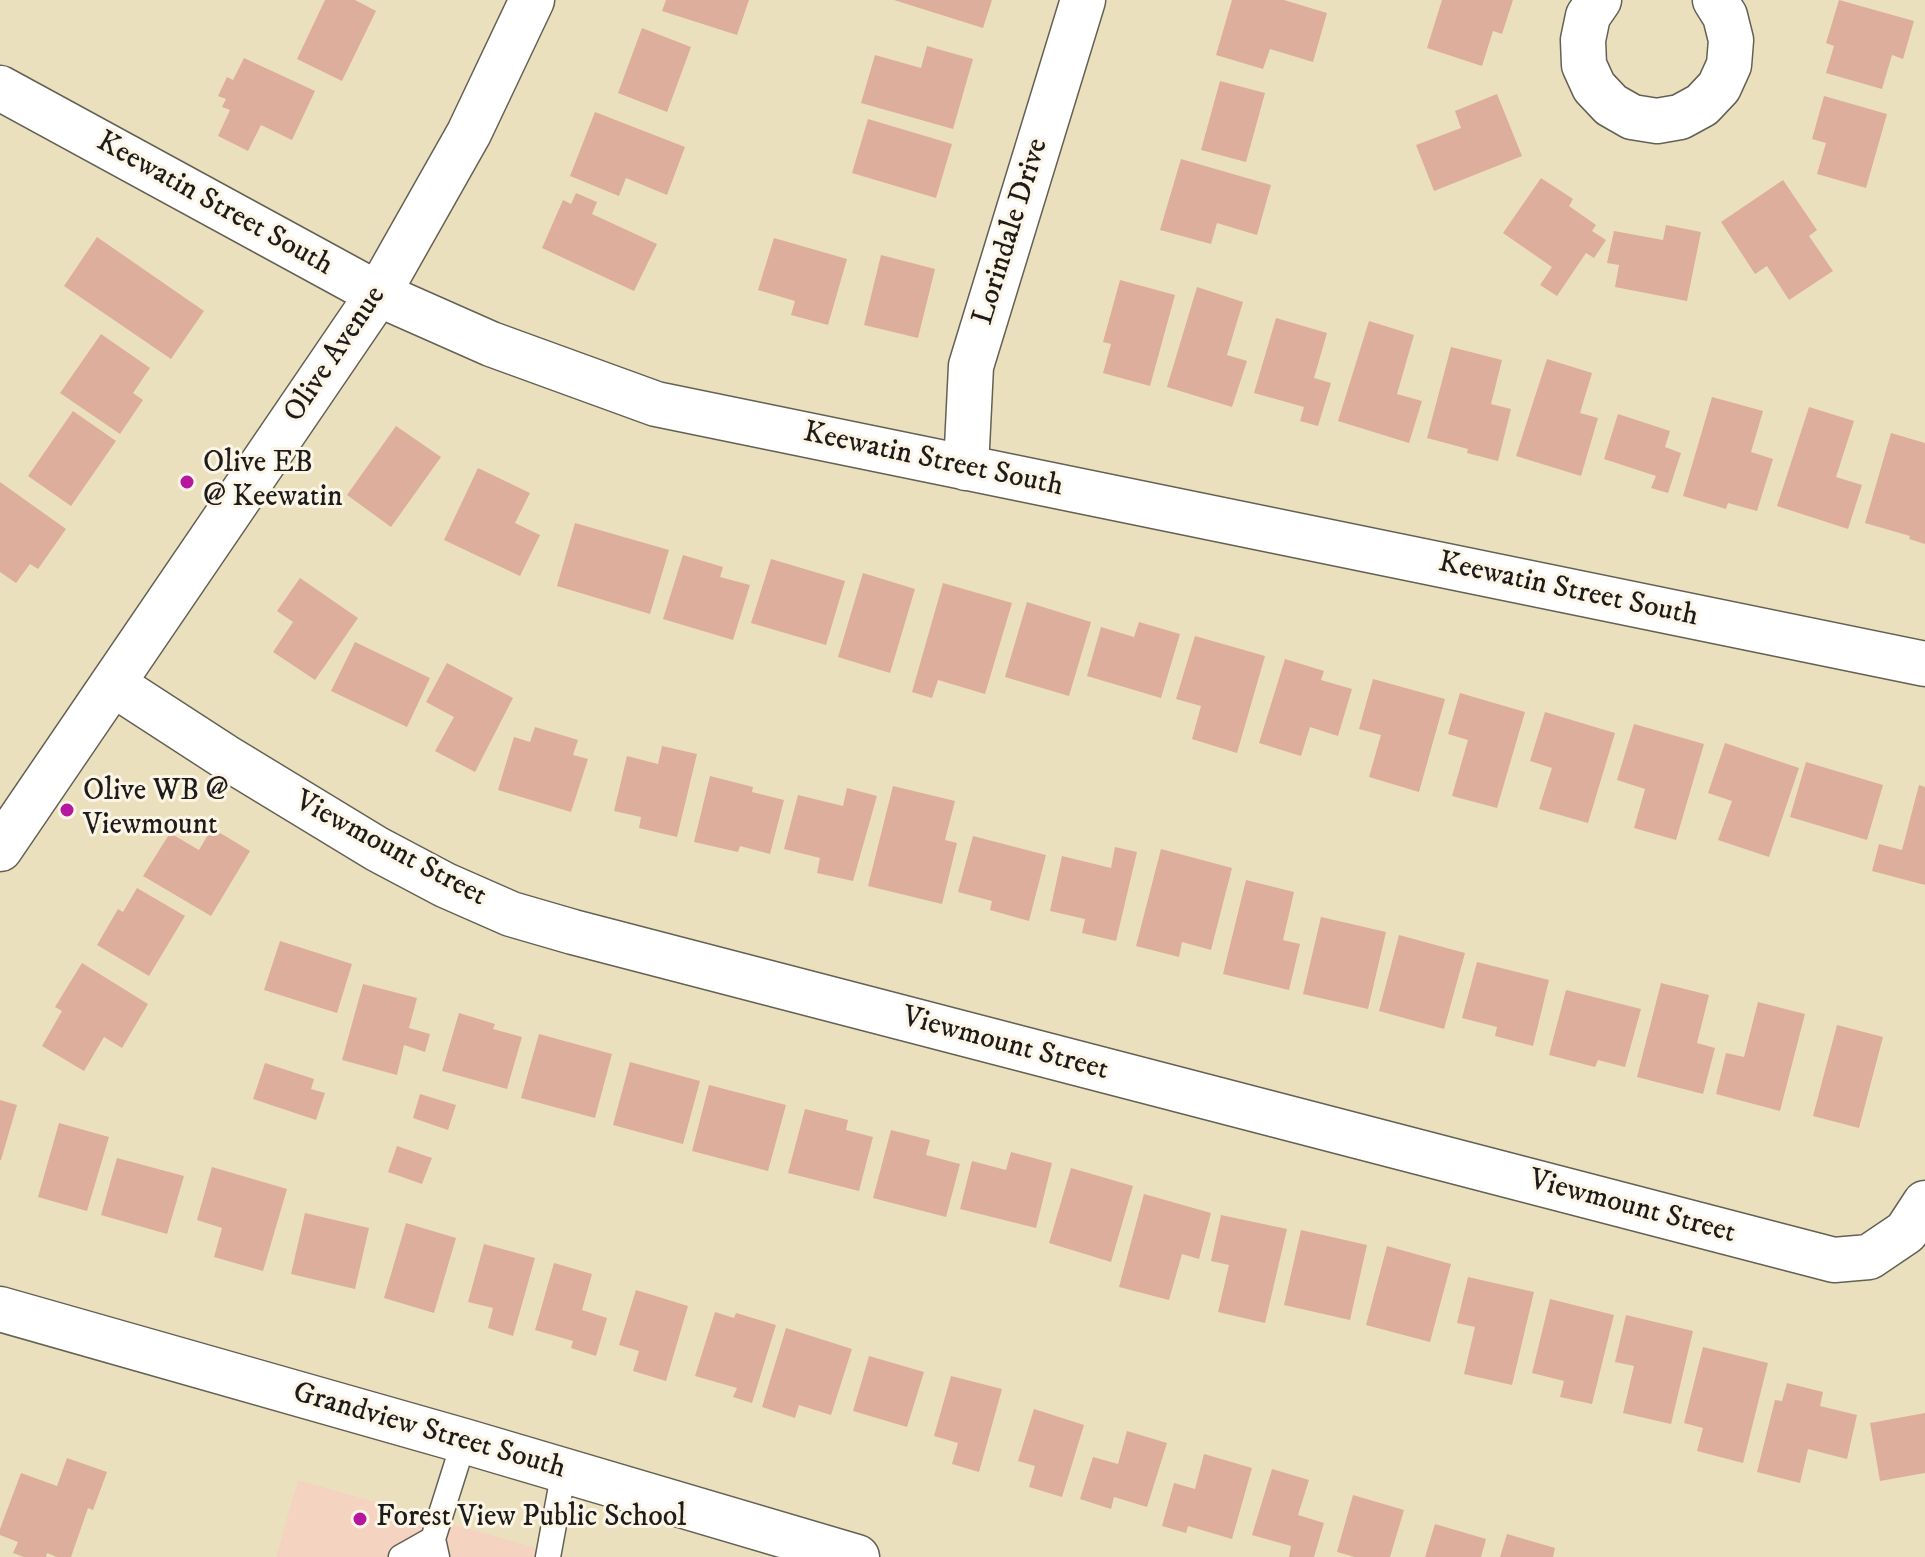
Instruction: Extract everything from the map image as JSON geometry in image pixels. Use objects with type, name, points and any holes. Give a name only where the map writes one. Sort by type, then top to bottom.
[{"type":"street","name":"Olive Avenue","points":[[0,849],[378,294],[469,133],[532,0]]},
{"type":"street","name":"Lorindale Drive","points":[[966,468],[971,366],[1083,0]]},
{"type":"street","points":[[1599,0],[1588,16],[1583,40],[1584,65],[1594,87],[1611,105],[1632,117],[1657,121],[1680,117],[1702,105],[1719,87],[1729,65],[1731,40],[1725,16],[1715,0]]},
{"type":"street","name":"Keewatin Street South","points":[[0,88],[378,294],[491,344],[656,404],[1925,664]]},
{"type":"street","name":"Viewmount Street","points":[[113,684],[377,849],[445,885],[511,914],[573,932],[1834,1260],[1869,1257],[1906,1232],[1925,1203]]},
{"type":"street","name":"Grandview Street South","points":[[0,1309],[857,1557]]},
{"type":"lane","points":[[401,1557],[435,1548],[464,1441]]},
{"type":"lane","points":[[548,1557],[564,1470]]},
{"type":"shaded area","name":"Forest View Public School","points":[[298,1480],[568,1557],[276,1557]]},
{"type":"building","points":[[325,0],[355,0],[376,11],[342,81],[297,59]]},
{"type":"building","points":[[666,0],[749,0],[737,35],[662,11]]},
{"type":"building","points":[[894,0],[992,0],[983,28]]},
{"type":"building","points":[[1232,0],[1284,0],[1327,13],[1313,62],[1270,49],[1263,69],[1216,55]]},
{"type":"building","points":[[1442,0],[1513,0],[1502,34],[1493,31],[1482,66],[1427,48]]},
{"type":"building","points":[[1839,0],[1914,21],[1903,59],[1892,55],[1882,89],[1826,73],[1834,46],[1826,43]]},
{"type":"building","points":[[642,28],[691,47],[667,112],[618,93]]},
{"type":"building","points":[[927,46],[973,59],[953,129],[861,103],[875,55],[921,68]]},
{"type":"building","points":[[244,58],[315,91],[292,140],[261,125],[248,151],[218,136],[230,110],[222,107],[226,99],[218,96],[227,77],[233,80]]},
{"type":"building","points":[[1220,81],[1265,93],[1246,162],[1201,150]]},
{"type":"building","points":[[1497,94],[1522,156],[1434,191],[1416,145],[1461,128],[1455,111]]},
{"type":"building","points":[[1824,96],[1887,114],[1866,188],[1817,174],[1826,143],[1812,139]]},
{"type":"building","points":[[595,112],[685,147],[667,195],[626,178],[619,196],[570,176]]},
{"type":"building","points":[[868,119],[952,144],[936,198],[852,173]]},
{"type":"building","points":[[1181,159],[1271,185],[1257,235],[1217,223],[1211,244],[1160,230]]},
{"type":"building","points":[[1541,178],[1573,199],[1569,206],[1596,225],[1592,231],[1606,240],[1594,258],[1586,253],[1557,296],[1540,285],[1552,267],[1503,233]]},
{"type":"building","points":[[1783,180],[1817,230],[1809,236],[1833,271],[1789,300],[1767,266],[1755,274],[1721,222]]},
{"type":"building","points":[[576,193],[597,202],[592,214],[657,244],[634,291],[542,248],[563,200],[571,204]]},
{"type":"building","points":[[1666,225],[1701,232],[1687,301],[1615,287],[1619,265],[1607,263],[1614,231],[1663,240]]},
{"type":"building","points":[[97,237],[204,311],[171,359],[64,286]]},
{"type":"building","points":[[774,238],[847,259],[828,325],[791,315],[795,301],[758,290]]},
{"type":"building","points":[[881,255],[935,269],[918,338],[864,325]]},
{"type":"building","points":[[1120,280],[1175,295],[1150,386],[1103,373],[1111,344],[1103,342]]},
{"type":"building","points":[[1197,287],[1243,302],[1227,355],[1247,361],[1232,407],[1167,387]]},
{"type":"building","points":[[1276,318],[1327,333],[1314,378],[1331,383],[1318,426],[1300,421],[1304,407],[1254,393]]},
{"type":"building","points":[[1369,321],[1414,335],[1397,394],[1422,401],[1409,443],[1338,421]]},
{"type":"building","points":[[101,334],[150,368],[133,393],[143,400],[120,434],[60,393]]},
{"type":"building","points":[[1451,347],[1502,360],[1491,404],[1511,409],[1498,461],[1427,438]]},
{"type":"building","points":[[1547,359],[1592,373],[1580,413],[1598,418],[1581,476],[1516,456]]},
{"type":"building","points":[[1712,397],[1763,411],[1751,452],[1773,459],[1757,511],[1728,503],[1726,509],[1683,496]]},
{"type":"building","points":[[1809,407],[1854,421],[1836,477],[1862,485],[1848,529],[1777,506]]},
{"type":"building","points":[[73,411],[116,441],[71,506],[28,476]]},
{"type":"building","points":[[1618,414],[1670,431],[1665,447],[1681,453],[1668,493],[1651,488],[1656,476],[1604,459]]},
{"type":"building","points":[[396,426],[441,457],[391,527],[347,495]]},
{"type":"building","points":[[1891,433],[1925,443],[1925,544],[1909,539],[1910,536],[1865,523]]},
{"type":"building","points":[[478,468],[530,493],[515,523],[540,535],[520,576],[444,540]]},
{"type":"building","points":[[0,482],[66,529],[38,569],[30,564],[16,583],[0,572]]},
{"type":"building","points":[[575,523],[669,550],[650,614],[557,586]]},
{"type":"building","points":[[683,555],[723,567],[720,577],[750,585],[733,640],[663,619]]},
{"type":"building","points":[[771,559],[845,581],[826,645],[751,623]]},
{"type":"building","points":[[863,573],[915,589],[890,673],[838,657]]},
{"type":"building","points":[[300,578],[358,618],[315,680],[273,652],[293,622],[277,611]]},
{"type":"building","points":[[943,583],[1012,603],[985,694],[938,680],[932,698],[912,692]]},
{"type":"building","points":[[1027,602],[1091,622],[1069,696],[1005,677]]},
{"type":"building","points":[[1139,622],[1180,634],[1161,698],[1087,676],[1101,627],[1134,637]]},
{"type":"building","points":[[1195,636],[1265,656],[1237,753],[1192,739],[1201,706],[1176,699]]},
{"type":"building","points":[[355,642],[430,678],[407,727],[331,691]]},
{"type":"building","points":[[1285,659],[1324,671],[1321,680],[1352,689],[1338,736],[1310,727],[1301,756],[1259,743]]},
{"type":"building","points":[[447,663],[513,698],[475,772],[435,751],[454,717],[426,702]]},
{"type":"building","points":[[1373,679],[1445,699],[1419,792],[1369,777],[1381,735],[1359,729]]},
{"type":"building","points":[[1460,693],[1525,712],[1497,808],[1452,796],[1468,740],[1448,734]]},
{"type":"building","points":[[1545,712],[1615,733],[1588,823],[1539,809],[1552,768],[1530,761]]},
{"type":"building","points":[[1634,724],[1704,744],[1676,840],[1634,828],[1645,789],[1617,780]]},
{"type":"building","points":[[535,727],[578,740],[573,755],[588,759],[571,812],[498,790],[514,737],[530,742]]},
{"type":"building","points":[[1725,743],[1799,768],[1769,857],[1718,840],[1732,801],[1708,793]]},
{"type":"building","points":[[662,746],[697,754],[677,837],[639,828],[641,817],[614,811],[627,756],[658,764]]},
{"type":"building","points":[[1806,762],[1883,785],[1867,840],[1790,817]]},
{"type":"building","points":[[710,776],[753,787],[752,792],[784,800],[770,854],[740,846],[738,852],[694,842]]},
{"type":"building","points":[[1919,785],[1925,787],[1925,885],[1872,871],[1879,844],[1902,850]]},
{"type":"building","points":[[893,786],[955,801],[945,840],[957,843],[942,904],[868,886]]},
{"type":"building","points":[[847,788],[877,796],[853,881],[817,873],[820,858],[784,849],[798,795],[843,806]]},
{"type":"building","points":[[212,828],[250,851],[211,916],[143,876],[170,833],[199,850]]},
{"type":"building","points":[[973,836],[1046,855],[1029,921],[990,910],[992,901],[958,892]]},
{"type":"building","points":[[1115,847],[1137,852],[1116,941],[1082,933],[1085,919],[1050,911],[1062,856],[1111,868]]},
{"type":"building","points":[[1161,849],[1232,868],[1211,950],[1182,942],[1179,957],[1136,946]]},
{"type":"building","points":[[1246,880],[1294,892],[1283,940],[1300,944],[1289,990],[1223,974]]},
{"type":"building","points":[[137,888],[185,916],[149,976],[97,945],[118,909],[123,912]]},
{"type":"building","points":[[1321,917],[1386,932],[1368,1009],[1303,994]]},
{"type":"building","points":[[1399,935],[1465,953],[1444,1029],[1379,1011]]},
{"type":"building","points":[[280,941],[352,964],[337,1013],[264,990]]},
{"type":"building","points":[[1477,962],[1549,980],[1533,1046],[1495,1036],[1497,1027],[1462,1018]]},
{"type":"building","points":[[82,963],[148,1004],[122,1048],[104,1037],[84,1071],[42,1046],[62,1011],[55,1007]]},
{"type":"building","points":[[1661,983],[1709,995],[1697,1043],[1715,1048],[1703,1094],[1637,1077]]},
{"type":"building","points":[[363,984],[417,998],[409,1028],[430,1034],[425,1052],[404,1045],[397,1075],[342,1060]]},
{"type":"building","points":[[1566,990],[1641,1009],[1625,1067],[1598,1060],[1595,1067],[1549,1055]]},
{"type":"building","points":[[1758,1002],[1805,1014],[1780,1111],[1716,1094],[1726,1053],[1744,1057]]},
{"type":"building","points":[[459,1013],[495,1024],[493,1029],[522,1037],[507,1089],[442,1071]]},
{"type":"building","points":[[1837,1025],[1883,1037],[1859,1128],[1813,1116]]},
{"type":"building","points":[[539,1034],[612,1054],[595,1118],[521,1098]]},
{"type":"building","points":[[630,1062],[700,1081],[683,1144],[613,1125]]},
{"type":"building","points":[[265,1063],[314,1079],[311,1089],[325,1093],[316,1120],[253,1099]]},
{"type":"building","points":[[709,1085],[786,1105],[768,1171],[692,1151]]},
{"type":"building","points":[[420,1094],[456,1105],[448,1130],[413,1118]]},
{"type":"building","points":[[0,1100],[17,1105],[1,1160],[0,1160]]},
{"type":"building","points":[[805,1109],[848,1120],[846,1130],[873,1137],[859,1191],[788,1173]]},
{"type":"building","points":[[59,1123],[109,1137],[87,1211],[38,1197]]},
{"type":"building","points":[[891,1130],[930,1140],[926,1155],[960,1164],[946,1217],[873,1198]]},
{"type":"building","points":[[397,1146],[432,1158],[422,1184],[388,1172]]},
{"type":"building","points":[[1011,1152],[1052,1163],[1036,1228],[960,1209],[972,1161],[1006,1170]]},
{"type":"building","points":[[117,1158],[184,1176],[167,1234],[101,1215]]},
{"type":"building","points":[[212,1167],[287,1189],[263,1271],[214,1257],[222,1228],[197,1220]]},
{"type":"building","points":[[1071,1168],[1133,1186],[1111,1262],[1049,1243]]},
{"type":"building","points":[[1144,1194],[1211,1213],[1199,1259],[1182,1254],[1169,1300],[1119,1287]]},
{"type":"building","points":[[305,1213],[369,1228],[355,1289],[291,1274]]},
{"type":"building","points":[[1221,1215],[1287,1229],[1265,1323],[1218,1312],[1229,1265],[1211,1261]]},
{"type":"building","points":[[406,1223],[456,1238],[434,1313],[384,1298]]},
{"type":"building","points":[[1301,1230],[1367,1245],[1350,1320],[1284,1305]]},
{"type":"building","points":[[484,1244],[535,1258],[513,1336],[488,1328],[493,1308],[468,1302]]},
{"type":"building","points":[[1387,1246],[1451,1264],[1430,1342],[1366,1325]]},
{"type":"building","points":[[554,1263],[592,1274],[582,1310],[607,1318],[596,1356],[571,1348],[573,1341],[535,1330]]},
{"type":"building","points":[[1468,1277],[1534,1292],[1512,1385],[1464,1374],[1475,1327],[1457,1323]]},
{"type":"building","points":[[636,1290],[688,1306],[666,1381],[633,1371],[639,1351],[619,1345]]},
{"type":"building","points":[[1550,1299],[1614,1315],[1592,1404],[1560,1397],[1564,1381],[1532,1373]]},
{"type":"building","points":[[715,1312],[734,1318],[736,1313],[776,1325],[752,1403],[733,1397],[737,1388],[695,1376]]},
{"type":"building","points":[[1626,1315],[1693,1331],[1671,1424],[1623,1413],[1634,1366],[1615,1362]]},
{"type":"building","points":[[786,1328],[852,1349],[831,1415],[799,1405],[795,1418],[762,1407]]},
{"type":"building","points":[[1703,1347],[1768,1363],[1743,1463],[1697,1451],[1703,1428],[1684,1423]]},
{"type":"building","points":[[869,1356],[924,1372],[907,1427],[853,1411]]},
{"type":"building","points":[[951,1376],[1002,1389],[979,1472],[952,1464],[958,1443],[934,1436]]},
{"type":"building","points":[[1787,1383],[1823,1392],[1820,1406],[1857,1415],[1847,1459],[1808,1449],[1800,1483],[1757,1472],[1775,1400],[1782,1401]]},
{"type":"building","points":[[1034,1409],[1084,1425],[1062,1497],[1029,1487],[1035,1466],[1018,1461]]},
{"type":"building","points":[[1925,1413],[1925,1473],[1880,1481],[1870,1423]]},
{"type":"building","points":[[1127,1431],[1167,1443],[1147,1507],[1114,1497],[1111,1509],[1080,1499],[1093,1457],[1118,1464]]},
{"type":"building","points":[[1204,1454],[1252,1468],[1232,1539],[1188,1526],[1186,1533],[1162,1526],[1174,1483],[1195,1489]]},
{"type":"building","points":[[67,1458],[107,1472],[93,1510],[88,1508],[71,1557],[47,1553],[46,1557],[24,1557],[13,1553],[18,1542],[0,1535],[0,1529],[21,1473],[57,1486]]},
{"type":"building","points":[[1272,1469],[1309,1480],[1298,1515],[1324,1523],[1314,1557],[1289,1557],[1291,1546],[1252,1535]]},
{"type":"building","points":[[1353,1495],[1404,1510],[1390,1557],[1355,1557],[1337,1552]]},
{"type":"building","points":[[1435,1524],[1486,1539],[1481,1557],[1425,1557]]},
{"type":"building","points":[[1507,1534],[1555,1548],[1553,1557],[1500,1557]]},
{"type":"place","name":"Olive EB @ Keewatin","points":[[187,482]]},
{"type":"place","name":"Olive WB @ Viewmount","points":[[67,810]]},
{"type":"place","name":"Forest View Public School","points":[[360,1519]]}]
